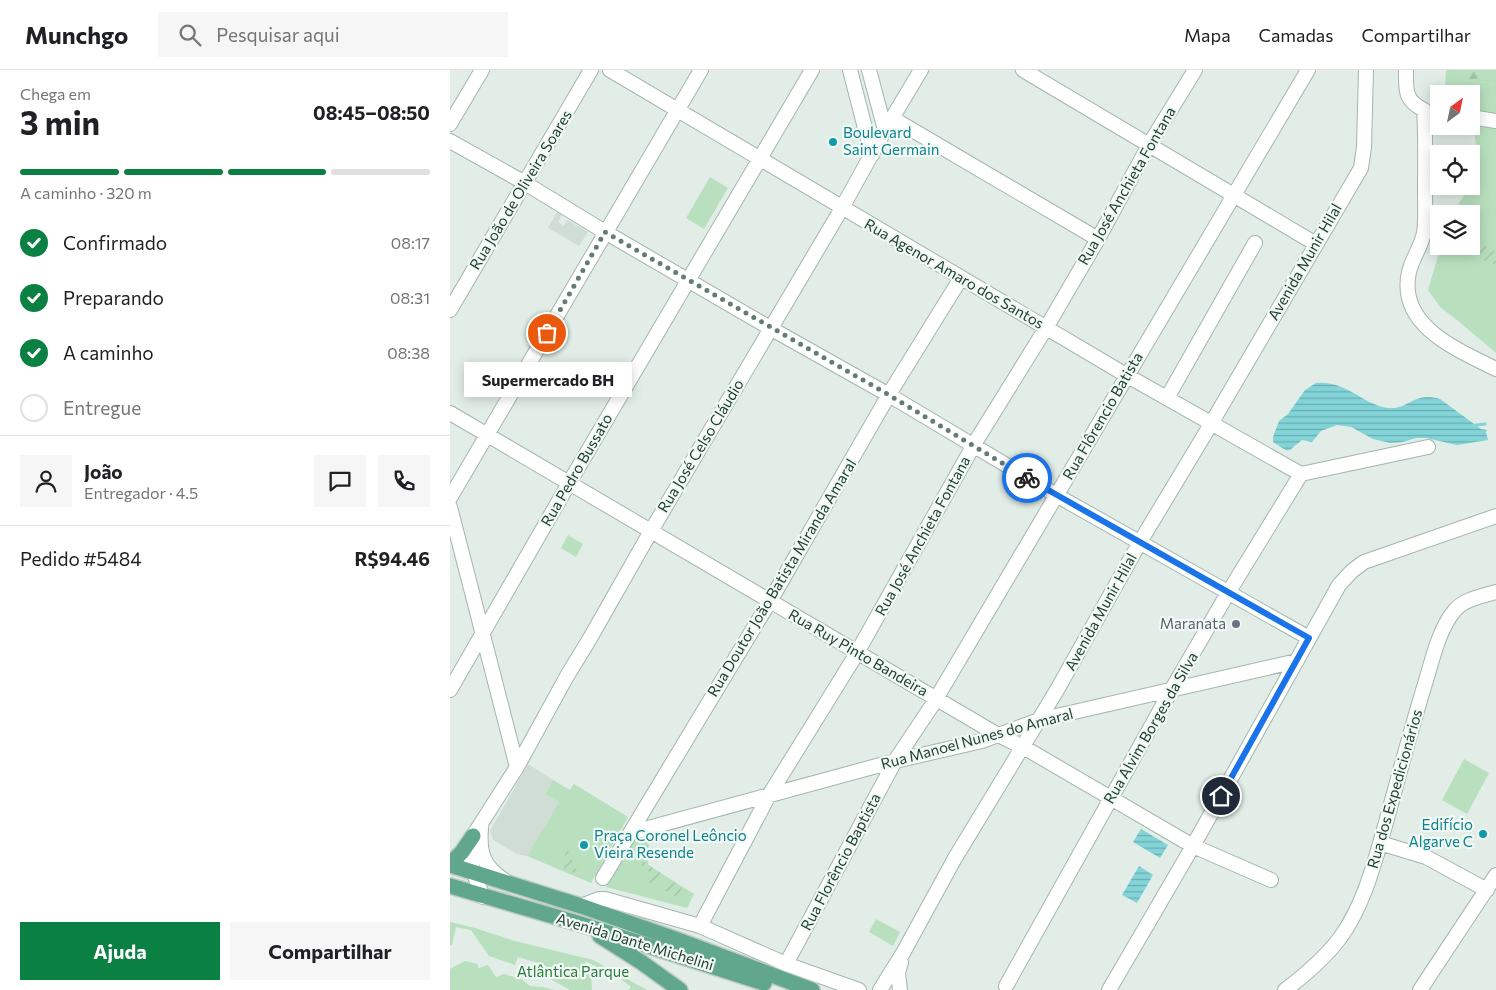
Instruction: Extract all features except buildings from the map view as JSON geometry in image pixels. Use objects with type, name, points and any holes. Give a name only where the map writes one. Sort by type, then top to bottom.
[{"type":"main road","points":[[450,865],[473,836]]},
{"type":"main road","name":"Avenida Dante Michelini","points":[[450,865],[581,906],[676,947],[785,990]]},
{"type":"main road","name":"Avenida Dante Michelini","points":[[450,886],[577,923],[676,947],[812,990]]},
{"type":"main road","points":[[577,923],[641,962],[680,990]]},
{"type":"street","points":[[450,124],[482,70]]},
{"type":"street","name":"Rua João de Oliveira Soares","points":[[450,310],[592,70]]},
{"type":"street","name":"Rua Agenor Amaro dos Santos","points":[[610,70],[1126,375],[1301,474]]},
{"type":"street","points":[[450,498],[701,70]]},
{"type":"street","name":"Rua Pedro Bussato","points":[[450,690],[568,484],[812,70]]},
{"type":"street","points":[[850,70],[872,155]]},
{"type":"street","points":[[869,70],[885,130]]},
{"type":"street","name":"Rua José Celso Cláudio","points":[[473,836],[517,767],[651,531],[842,208],[921,70]]},
{"type":"street","points":[[1023,70],[1316,244]]},
{"type":"street","name":"Rua José Anchieta Fontana","points":[[700,926],[768,796],[857,652],[973,446],[1046,328],[1098,239],[1149,145],[1195,70]]},
{"type":"street","name":"Rua Flôrencio Batista","points":[[896,761],[1057,496],[1126,375],[1308,70]]},
{"type":"street","name":"Avenida Munir Hilal","points":[[880,990],[903,953],[955,858],[1039,720],[1140,542],[1361,168],[1364,147],[1366,70]]},
{"type":"street","points":[[1406,70],[1409,99],[1414,105],[1430,111]]},
{"type":"street","points":[[858,105],[872,126],[885,130]]},
{"type":"street","points":[[1424,110],[1424,226],[1422,241],[1409,271],[1407,282],[1409,299],[1417,316],[1442,341],[1496,369]]},
{"type":"street","points":[[892,118],[1098,239]]},
{"type":"street","points":[[1480,118],[1496,121]]},
{"type":"street","points":[[450,141],[525,183],[770,328],[889,395],[1057,496],[1309,638]]},
{"type":"street","points":[[1167,398],[1255,243]]},
{"type":"street","name":"Rua Doutor João Batista Miranda Amaral","points":[[603,878],[769,601],[889,395],[961,278]]},
{"type":"street","name":"Rua Ruy Pinto Bandeira","points":[[450,413],[998,735],[1193,846],[1271,880]]},
{"type":"street","points":[[1301,474],[1428,446]]},
{"type":"street","name":"Rua Alvim Borges da Silva","points":[[1006,986],[1172,689],[1301,474]]},
{"type":"street","points":[[450,508],[517,767]]},
{"type":"street","points":[[1108,990],[1193,846],[1339,585],[1352,571],[1364,562],[1496,516]]},
{"type":"street","name":"Rua dos Expedicionários","points":[[1285,990],[1323,958],[1340,938],[1355,912],[1366,887],[1416,712],[1447,620],[1456,608],[1472,599],[1496,592]]},
{"type":"street","name":"Rua Manoel Nunes do Amaral","points":[[630,834],[998,735],[1039,720],[1297,661]]},
{"type":"street","name":"Rua Florêncio Baptista","points":[[786,964],[896,761]]},
{"type":"street","points":[[481,822],[480,842],[483,858],[492,872],[511,884]]},
{"type":"street","points":[[473,836],[470,864],[483,897]]},
{"type":"street","points":[[1380,843],[1426,856],[1487,890]]},
{"type":"street","points":[[1420,990],[1496,876]]},
{"type":"street","name":"Avenida Dante Michelini","points":[[581,906],[599,899],[605,899],[700,926],[786,964]]},
{"type":"street","name":"Avenida Munir Hilal","points":[[900,990],[898,973],[903,953]]},
{"type":"street","points":[[786,964],[859,990]]},
{"type":"shaded area","points":[[557,212],[562,214],[558,222],[564,226],[567,220],[588,232],[579,246],[548,228]]},
{"type":"shaded area","points":[[528,764],[553,780],[545,794],[559,802],[527,856],[517,854],[493,840],[490,831]]},
{"type":"green space","points":[[1446,70],[1463,70],[1463,80],[1496,84],[1496,353],[1440,307],[1428,290],[1438,255],[1480,255],[1480,205],[1458,205],[1464,195],[1480,195],[1480,145],[1476,145],[1475,135],[1480,135],[1480,85],[1445,85]]},
{"type":"green space","points":[[1463,70],[1496,70],[1496,84],[1463,80]]},
{"type":"green space","points":[[710,177],[728,188],[704,229],[686,218]]},
{"type":"green space","points":[[1480,244],[1494,251],[1496,264],[1488,264],[1477,255],[1480,255]]},
{"type":"green space","points":[[568,535],[583,544],[576,557],[561,548]]},
{"type":"green space","points":[[1464,759],[1489,773],[1467,814],[1442,800]]},
{"type":"green space","points":[[553,780],[570,790],[574,784],[628,817],[591,883],[527,856],[559,802],[545,794]]},
{"type":"green space","points":[[649,835],[648,865],[694,894],[687,908],[606,887],[633,840]]},
{"type":"green space","points":[[566,846],[575,867],[582,876],[564,869]]},
{"type":"green space","points":[[644,862],[664,875],[658,881],[658,885],[656,886],[649,882],[649,871],[640,864]]},
{"type":"green space","points":[[667,878],[682,887],[677,897],[662,889],[663,885],[667,882]]},
{"type":"green space","points":[[876,919],[900,932],[893,946],[869,932]]},
{"type":"green space","name":"Atlântica Parque","points":[[450,922],[515,941],[593,960],[647,990],[629,990],[631,987],[621,979],[585,961],[591,973],[592,990],[570,990],[536,971],[538,963],[518,957],[515,965],[489,956],[471,930],[456,927],[452,945],[450,945]]},
{"type":"green space","name":"Atlântica Parque","points":[[465,961],[478,964],[478,968],[488,965],[496,977],[504,974],[521,979],[530,986],[554,990],[450,990],[450,969]]},
{"type":"water","points":[[1316,383],[1336,385],[1379,406],[1388,408],[1395,408],[1424,397],[1440,399],[1481,429],[1487,430],[1488,440],[1457,445],[1426,438],[1416,438],[1390,443],[1373,439],[1351,427],[1337,425],[1321,431],[1312,442],[1302,440],[1290,450],[1286,450],[1273,442],[1279,421],[1288,414],[1305,390]]},
{"type":"water","points":[[1141,829],[1168,845],[1160,858],[1133,842]]},
{"type":"water","points":[[1139,866],[1153,875],[1137,903],[1122,895]]},
{"type":"waterway","points":[[1476,425],[1485,424]]},
{"type":"way so far","points":[[547,333],[605,232],[889,395],[1027,478]]},
{"type":"place","name":"Boulevard Saint Germain","points":[[833,142]]},
{"type":"place","name":"Supermercado BH","points":[[547,333]]},
{"type":"place","name":"Maranata","points":[[1236,624]]},
{"type":"place","name":"Edifício Algarve C","points":[[1483,834]]},
{"type":"place","name":"Praça Coronel Leôncio Vieira Resende","points":[[584,845]]},
{"type":"route","points":[[1027,478],[1219,589],[1309,638],[1221,796]]}]
